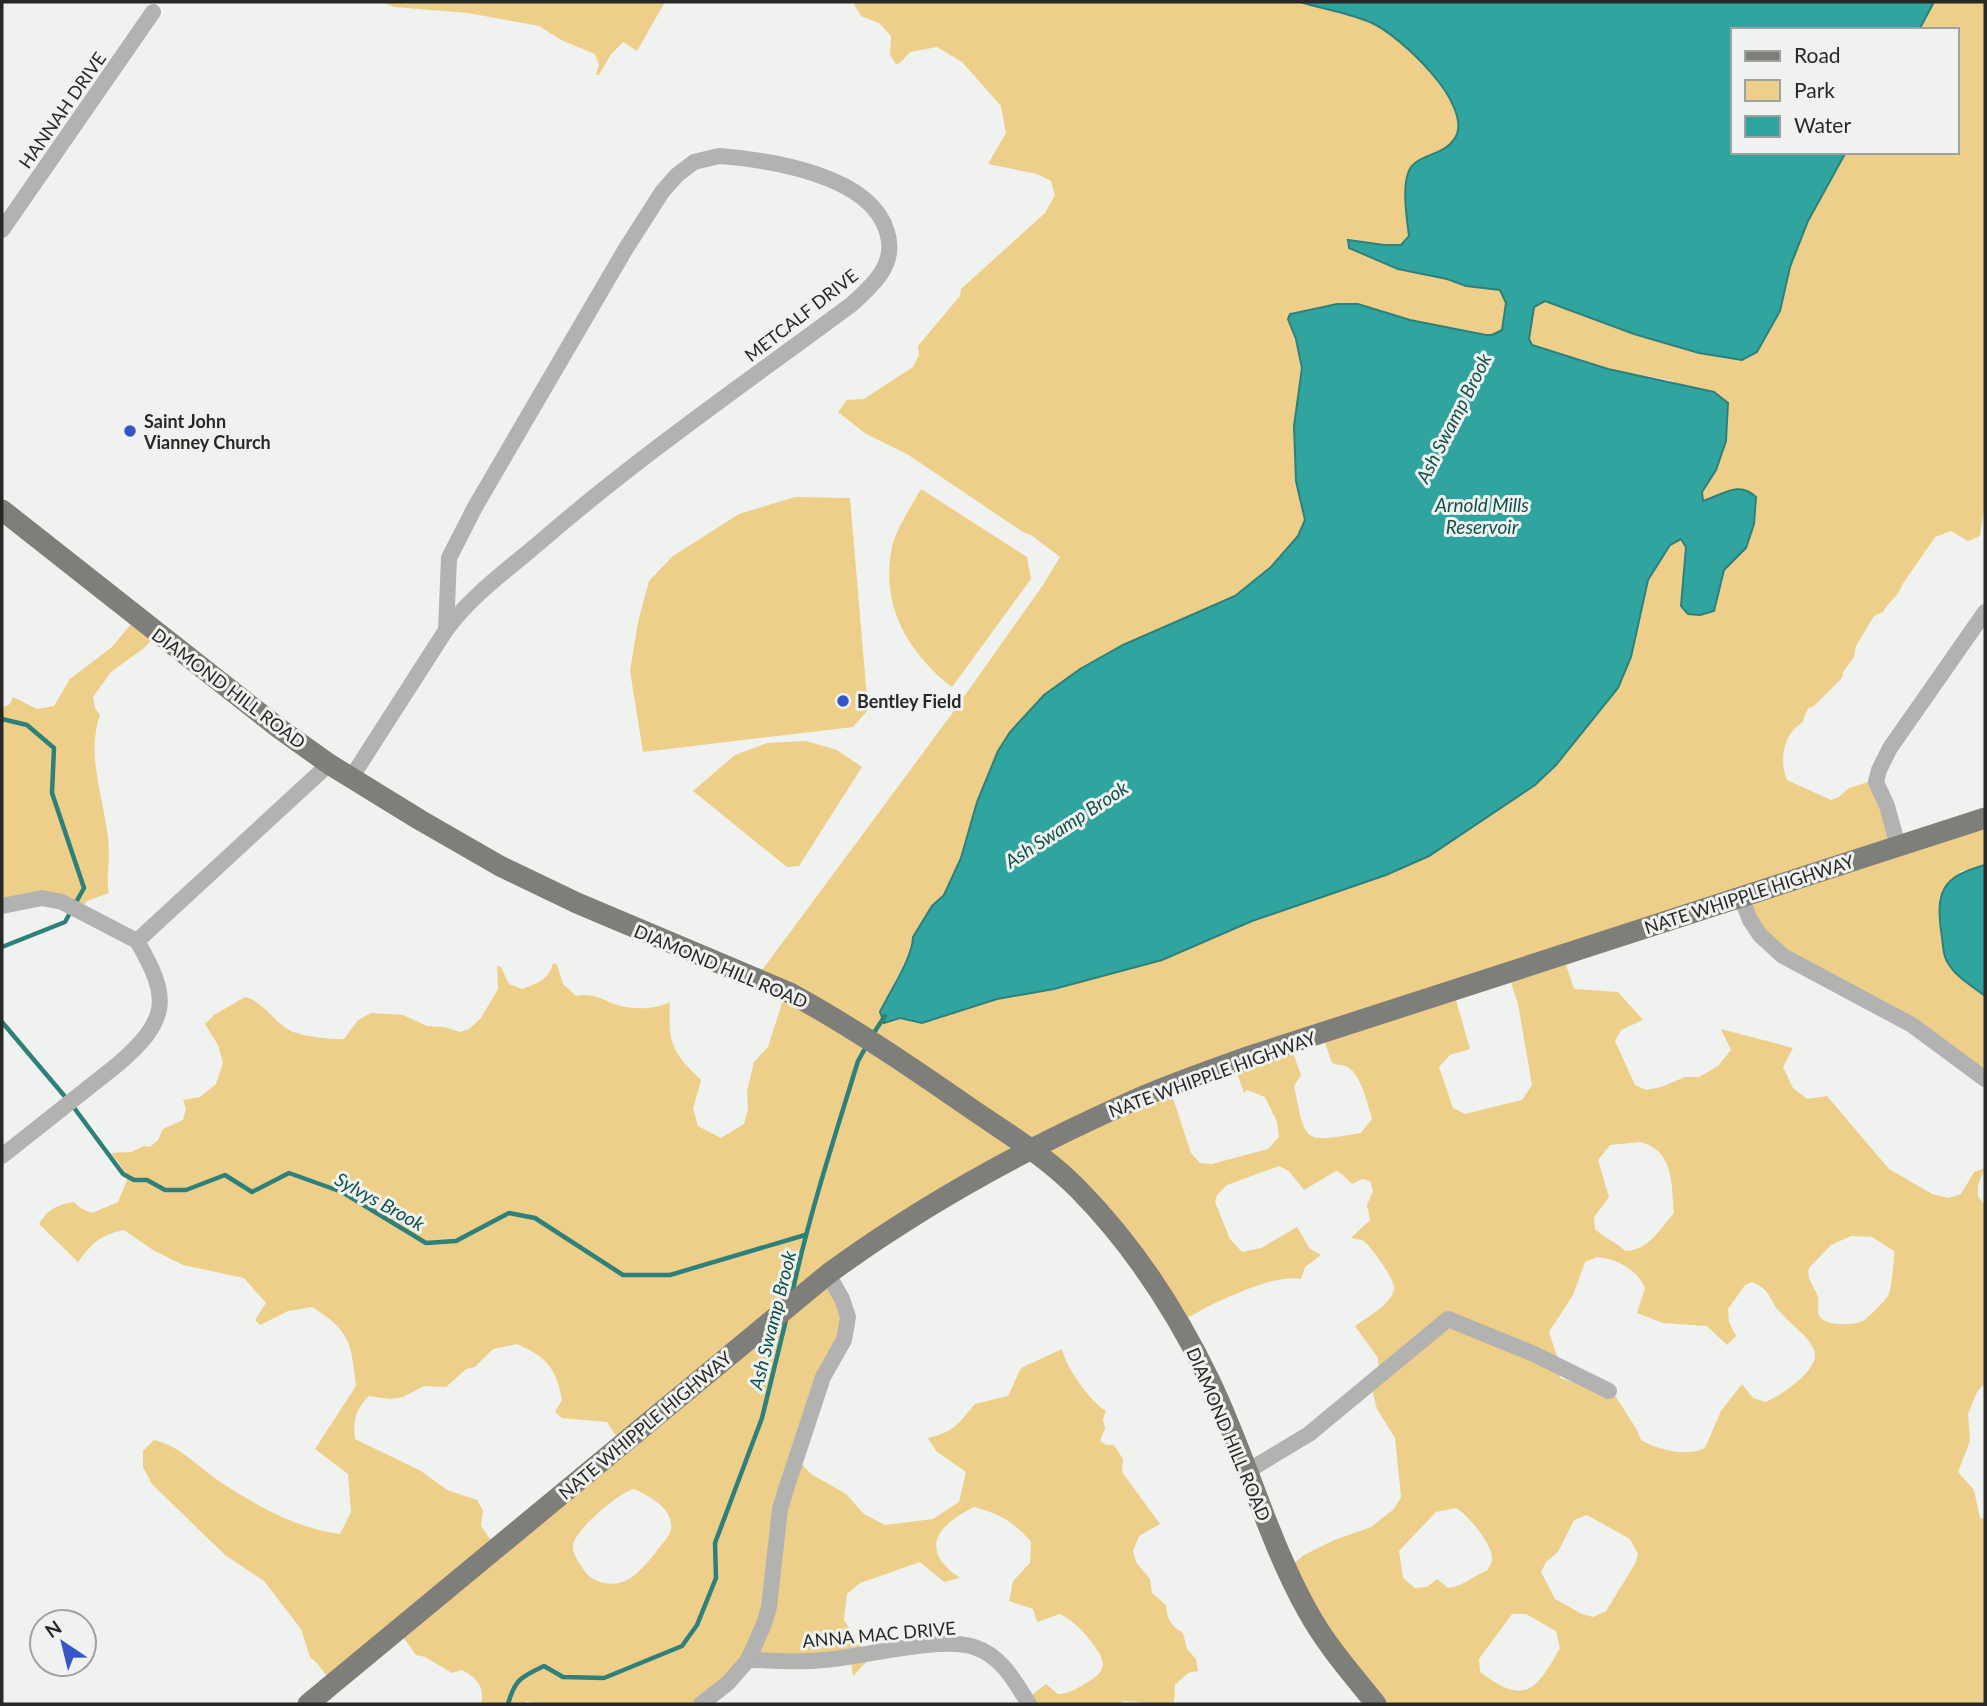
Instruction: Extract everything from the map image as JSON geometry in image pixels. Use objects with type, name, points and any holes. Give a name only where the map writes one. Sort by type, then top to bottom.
[{"type":"main road","name":"DIAMOND HILL ROAD","points":[[2,510],[224,687],[351,778],[518,875],[643,932],[790,993],[860,1034],[1032,1149],[1077,1188],[1114,1227],[1185,1332],[1211,1384],[1292,1581],[1307,1611],[1325,1640],[1376,1704]]},
{"type":"main road","name":"NATE WHIPPLE HIGHWAY","points":[[308,1704],[828,1274],[965,1185],[1032,1149],[1133,1101],[1244,1058],[1985,818]]},
{"type":"street","name":"HANNAH DRIVE","points":[[2,230],[153,12]]},
{"type":"street","name":"METCALF DRIVE","points":[[351,778],[446,630],[474,598],[570,515],[852,304],[874,284],[887,265],[891,245],[885,222],[875,206],[839,183],[788,166],[752,159],[719,156],[694,162],[677,175],[662,192],[625,250],[450,554],[446,630]]},
{"type":"street","points":[[1898,846],[1887,806],[1876,782],[1879,770],[1890,748],[1985,612]]},
{"type":"street","points":[[137,941],[329,764]]},
{"type":"street","points":[[1741,897],[1759,934],[1783,956],[1912,1025],[1985,1079]]},
{"type":"street","points":[[2,906],[43,898],[69,906],[137,941],[154,971],[161,995],[159,1013],[133,1052],[2,1156]]},
{"type":"street","points":[[701,1704],[728,1683],[748,1660],[764,1624],[769,1606],[780,1509],[822,1377],[844,1339],[849,1315],[828,1274]]},
{"type":"street","points":[[1246,1472],[1309,1434],[1448,1319],[1534,1354],[1609,1391]]},
{"type":"street","name":"ANNA MAC DRIVE","points":[[748,1660],[822,1661],[937,1644],[974,1647],[989,1654],[1009,1672],[1029,1704]]},
{"type":"green space","points":[[382,2],[665,2],[637,51],[623,42],[611,54],[599,75],[596,75],[599,65],[595,54],[561,40],[539,26],[468,13],[394,7]]},
{"type":"green space","points":[[853,2],[1300,2],[1373,23],[1405,44],[1428,68],[1453,105],[1458,121],[1456,137],[1439,153],[1414,164],[1405,198],[1409,236],[1401,245],[1349,240],[1398,269],[1447,279],[1466,286],[1500,290],[1506,303],[1502,330],[1492,335],[1410,320],[1358,304],[1288,320],[1296,339],[1302,368],[1294,426],[1296,481],[1305,520],[1298,536],[1271,567],[1235,596],[1123,645],[1080,669],[1044,695],[977,802],[961,858],[944,895],[932,906],[880,1012],[894,1021],[900,1018],[922,1023],[997,999],[1054,989],[1162,960],[1258,919],[1386,875],[1429,856],[1535,785],[1556,765],[1618,688],[1631,657],[1648,580],[1671,545],[1681,539],[1686,547],[1681,606],[1713,611],[1724,570],[1746,548],[1737,488],[1703,502],[1702,492],[1716,470],[1673,381],[1608,369],[1532,345],[1529,339],[1534,307],[1545,301],[1666,343],[1741,360],[1780,311],[1790,267],[1808,221],[1845,154],[1959,154],[1959,28],[1920,28],[1934,2],[1985,2],[1985,501],[1980,536],[1968,541],[1951,531],[1935,537],[1896,596],[1883,612],[1874,616],[1856,646],[1854,657],[1843,672],[1842,678],[1814,706],[1808,708],[1802,723],[1787,741],[1783,765],[1787,780],[1831,800],[1849,788],[1874,780],[1905,848],[1985,822],[1985,865],[1961,871],[1943,895],[1939,919],[1960,977],[1985,996],[1985,1079],[1941,1046],[1785,959],[1746,902],[1566,965],[1574,989],[1618,992],[1643,1020],[1621,1030],[1615,1041],[1635,1085],[1646,1090],[1661,1087],[1685,1077],[1699,1077],[1718,1066],[1731,1050],[1721,1029],[1793,1048],[1783,1067],[1793,1088],[1807,1099],[1827,1096],[1889,1169],[1932,1194],[1949,1198],[1961,1194],[1974,1172],[1985,1168],[1978,1185],[1978,1197],[1985,1204],[1985,1383],[1977,1392],[1968,1414],[1970,1441],[1958,1472],[1974,1490],[1980,1518],[1985,1519],[1985,1704],[1377,1704],[1289,1567],[1304,1555],[1332,1541],[1371,1527],[1394,1509],[1401,1497],[1395,1438],[1377,1409],[1371,1385],[1379,1377],[1378,1358],[1355,1326],[1389,1300],[1394,1285],[1371,1248],[1362,1240],[1351,1238],[1370,1220],[1367,1205],[1373,1191],[1370,1181],[1362,1179],[1352,1184],[1336,1171],[1304,1190],[1289,1171],[1279,1166],[1227,1185],[1217,1195],[1215,1202],[1230,1239],[1242,1252],[1261,1248],[1297,1227],[1310,1249],[1321,1255],[1305,1267],[1301,1279],[1289,1278],[1258,1285],[1184,1320],[1035,1150],[830,1276],[847,1318],[795,1457],[811,1474],[846,1494],[864,1514],[885,1525],[933,1519],[959,1502],[966,1472],[936,1451],[928,1438],[955,1426],[975,1404],[1008,1396],[1021,1368],[1062,1349],[1079,1383],[1106,1411],[1103,1419],[1105,1428],[1100,1441],[1106,1445],[1114,1445],[1123,1459],[1122,1472],[1160,1524],[1139,1536],[1133,1551],[1136,1562],[1150,1579],[1152,1593],[1166,1605],[1170,1622],[1183,1633],[1187,1649],[1196,1659],[1198,1671],[1188,1673],[1175,1685],[1174,1704],[1124,1701],[1120,1704],[1028,1704],[1025,1700],[1046,1684],[1058,1694],[1077,1688],[1096,1677],[1103,1667],[1103,1662],[1089,1639],[1069,1619],[1060,1614],[1037,1622],[1033,1609],[1009,1601],[1013,1581],[1030,1563],[1031,1542],[1006,1519],[974,1507],[950,1522],[937,1539],[939,1558],[960,1578],[944,1582],[920,1562],[860,1583],[847,1594],[844,1620],[869,1659],[853,1676],[851,1663],[754,1663],[706,1704],[534,1704],[527,1701],[524,1704],[481,1704],[481,1688],[472,1676],[462,1670],[452,1673],[425,1657],[416,1655],[400,1633],[334,1686],[310,1657],[301,1629],[264,1581],[225,1555],[152,1484],[143,1467],[143,1451],[154,1440],[173,1447],[250,1500],[293,1522],[340,1534],[351,1512],[348,1474],[315,1449],[356,1386],[347,1339],[335,1323],[312,1307],[288,1311],[260,1325],[255,1320],[266,1303],[244,1278],[183,1265],[153,1250],[124,1230],[97,1241],[78,1262],[39,1224],[50,1211],[63,1205],[74,1202],[92,1213],[118,1202],[127,1180],[111,1153],[150,1147],[158,1140],[163,1129],[183,1120],[186,1109],[183,1100],[200,1097],[216,1084],[223,1063],[218,1045],[205,1024],[214,1015],[245,997],[258,1003],[289,1030],[316,1037],[344,1039],[358,1020],[371,1013],[403,1015],[427,1026],[460,1032],[469,1029],[481,1018],[498,989],[497,966],[501,967],[509,984],[522,989],[546,977],[553,963],[557,965],[563,984],[576,996],[591,996],[635,1008],[657,1007],[670,1002],[671,1037],[677,1053],[701,1080],[693,1109],[698,1126],[721,1138],[744,1124],[748,1110],[747,1091],[754,1062],[768,1047],[784,997],[757,977],[951,715],[1060,557],[907,454],[866,434],[838,412],[847,400],[864,399],[913,367],[919,355],[918,346],[960,296],[961,289],[1045,213],[1055,195],[1051,181],[1037,174],[988,164],[1006,133],[1001,106],[962,62],[937,47],[910,52],[896,64],[890,55],[891,36],[879,23],[861,16]],"holes":[[[1510,979],[1518,1004],[1532,1085],[1522,1100],[1465,1114],[1453,1108],[1439,1067],[1450,1055],[1470,1049],[1454,993]],[[1323,1037],[1332,1063],[1353,1071],[1372,1119],[1361,1133],[1317,1138],[1305,1129],[1294,1086],[1301,1075],[1291,1047]],[[1234,1064],[1244,1093],[1247,1090],[1265,1097],[1277,1122],[1279,1137],[1268,1149],[1212,1164],[1200,1163],[1191,1153],[1170,1089]],[[1641,1142],[1660,1153],[1666,1161],[1674,1213],[1658,1232],[1640,1247],[1625,1251],[1595,1229],[1594,1217],[1609,1197],[1598,1160],[1610,1145]],[[1851,1236],[1872,1237],[1894,1251],[1889,1294],[1873,1313],[1859,1322],[1836,1324],[1820,1317],[1818,1298],[1810,1280],[1809,1268],[1831,1245]],[[1597,1257],[1612,1260],[1632,1270],[1645,1288],[1637,1313],[1663,1323],[1707,1326],[1727,1345],[1736,1336],[1729,1322],[1728,1309],[1745,1285],[1752,1282],[1767,1292],[1777,1308],[1808,1340],[1814,1350],[1812,1365],[1798,1381],[1766,1402],[1753,1398],[1742,1384],[1721,1411],[1705,1448],[1681,1452],[1655,1447],[1641,1440],[1616,1397],[1560,1378],[1559,1362],[1549,1332],[1573,1295],[1585,1262]],[[517,1344],[527,1349],[543,1359],[557,1380],[562,1400],[555,1412],[562,1418],[607,1422],[622,1445],[497,1549],[481,1526],[483,1510],[477,1500],[447,1490],[421,1471],[355,1439],[356,1416],[369,1396],[390,1399],[403,1397],[424,1386],[446,1387],[466,1369],[475,1367],[493,1349]],[[634,1489],[660,1504],[669,1516],[671,1530],[646,1564],[628,1580],[605,1583],[585,1572],[575,1555],[573,1545],[589,1521]],[[1456,1508],[1461,1512],[1484,1539],[1492,1560],[1488,1570],[1459,1585],[1448,1588],[1437,1579],[1427,1587],[1415,1588],[1403,1578],[1399,1551],[1436,1512]],[[1587,1515],[1630,1539],[1638,1554],[1635,1564],[1606,1611],[1593,1617],[1555,1599],[1541,1572],[1546,1562],[1558,1552],[1574,1520]],[[1512,1614],[1526,1614],[1556,1631],[1560,1648],[1544,1675],[1528,1689],[1508,1689],[1480,1672],[1479,1659]]]},
{"type":"green space","points":[[921,489],[1027,557],[1031,579],[952,687],[922,659],[911,643],[894,608],[890,589],[889,568],[894,540]]},
{"type":"green space","points":[[795,497],[850,498],[868,710],[853,727],[643,752],[630,671],[638,622],[649,581],[673,556],[739,514]]},
{"type":"green space","points":[[136,618],[157,634],[144,648],[111,672],[93,697],[95,708],[100,715],[95,750],[108,838],[109,893],[87,901],[76,913],[39,899],[2,905],[2,708],[10,704],[13,697],[37,709],[54,706],[70,679],[112,647]]},
{"type":"green space","points":[[806,741],[837,750],[862,767],[799,866],[787,867],[693,791],[735,755],[767,743]]},
{"type":"water","name":"Arnold Mills Reservoir","points":[[1300,2],[1934,2],[1920,28],[1731,28],[1731,154],[1845,154],[1808,221],[1790,267],[1780,311],[1757,352],[1742,360],[1699,353],[1634,334],[1545,301],[1534,307],[1529,339],[1532,345],[1608,369],[1714,392],[1728,403],[1726,441],[1716,470],[1702,492],[1703,501],[1737,489],[1750,492],[1756,497],[1754,524],[1746,548],[1724,570],[1714,611],[1700,615],[1688,614],[1681,606],[1686,547],[1681,539],[1670,545],[1648,580],[1631,657],[1618,688],[1556,765],[1535,785],[1429,856],[1386,875],[1252,921],[1162,960],[1054,989],[997,999],[922,1023],[900,1018],[884,1023],[880,1012],[905,965],[913,937],[932,906],[944,895],[961,858],[977,802],[998,751],[1010,732],[1044,695],[1080,669],[1123,645],[1235,596],[1271,567],[1298,536],[1305,520],[1296,481],[1294,426],[1302,368],[1296,339],[1288,319],[1290,314],[1337,304],[1358,304],[1410,320],[1486,335],[1502,330],[1506,303],[1500,290],[1466,286],[1447,279],[1398,269],[1349,248],[1348,240],[1401,245],[1409,236],[1405,197],[1410,169],[1415,163],[1451,143],[1458,124],[1445,90],[1415,56],[1384,30],[1346,14]]},
{"type":"water","points":[[1985,865],[1985,996],[1960,977],[1946,960],[1940,908],[1944,889],[1950,881]]},
{"type":"waterway","name":"Sylvys Brook","points":[[2,719],[27,725],[54,748],[52,793],[84,888],[65,922],[2,947]]},
{"type":"waterway","name":"Ash Swamp Brook","points":[[873,1034],[885,1016]]},
{"type":"waterway","name":"Sylvys Brook","points":[[2,1022],[67,1099]]},
{"type":"waterway","name":"Ash Swamp Brook","points":[[792,1294],[831,1148],[858,1061],[867,1045]]},
{"type":"waterway","name":"Sylvys Brook","points":[[72,1105],[123,1174],[134,1180],[147,1180],[165,1190],[186,1190],[225,1175],[252,1192],[289,1173],[342,1192],[426,1243],[456,1241],[509,1213],[535,1218],[623,1275],[670,1275],[805,1235]]},
{"type":"waterway","name":"Ash Swamp Brook","points":[[508,1704],[513,1689],[520,1680],[544,1666],[563,1677],[604,1678],[682,1646],[697,1625],[716,1578],[715,1543],[762,1418],[786,1320]]},
{"type":"place","name":"Saint John Vianney Church","points":[[130,431]]},
{"type":"place","name":"Bentley Field","points":[[843,701]]}]
